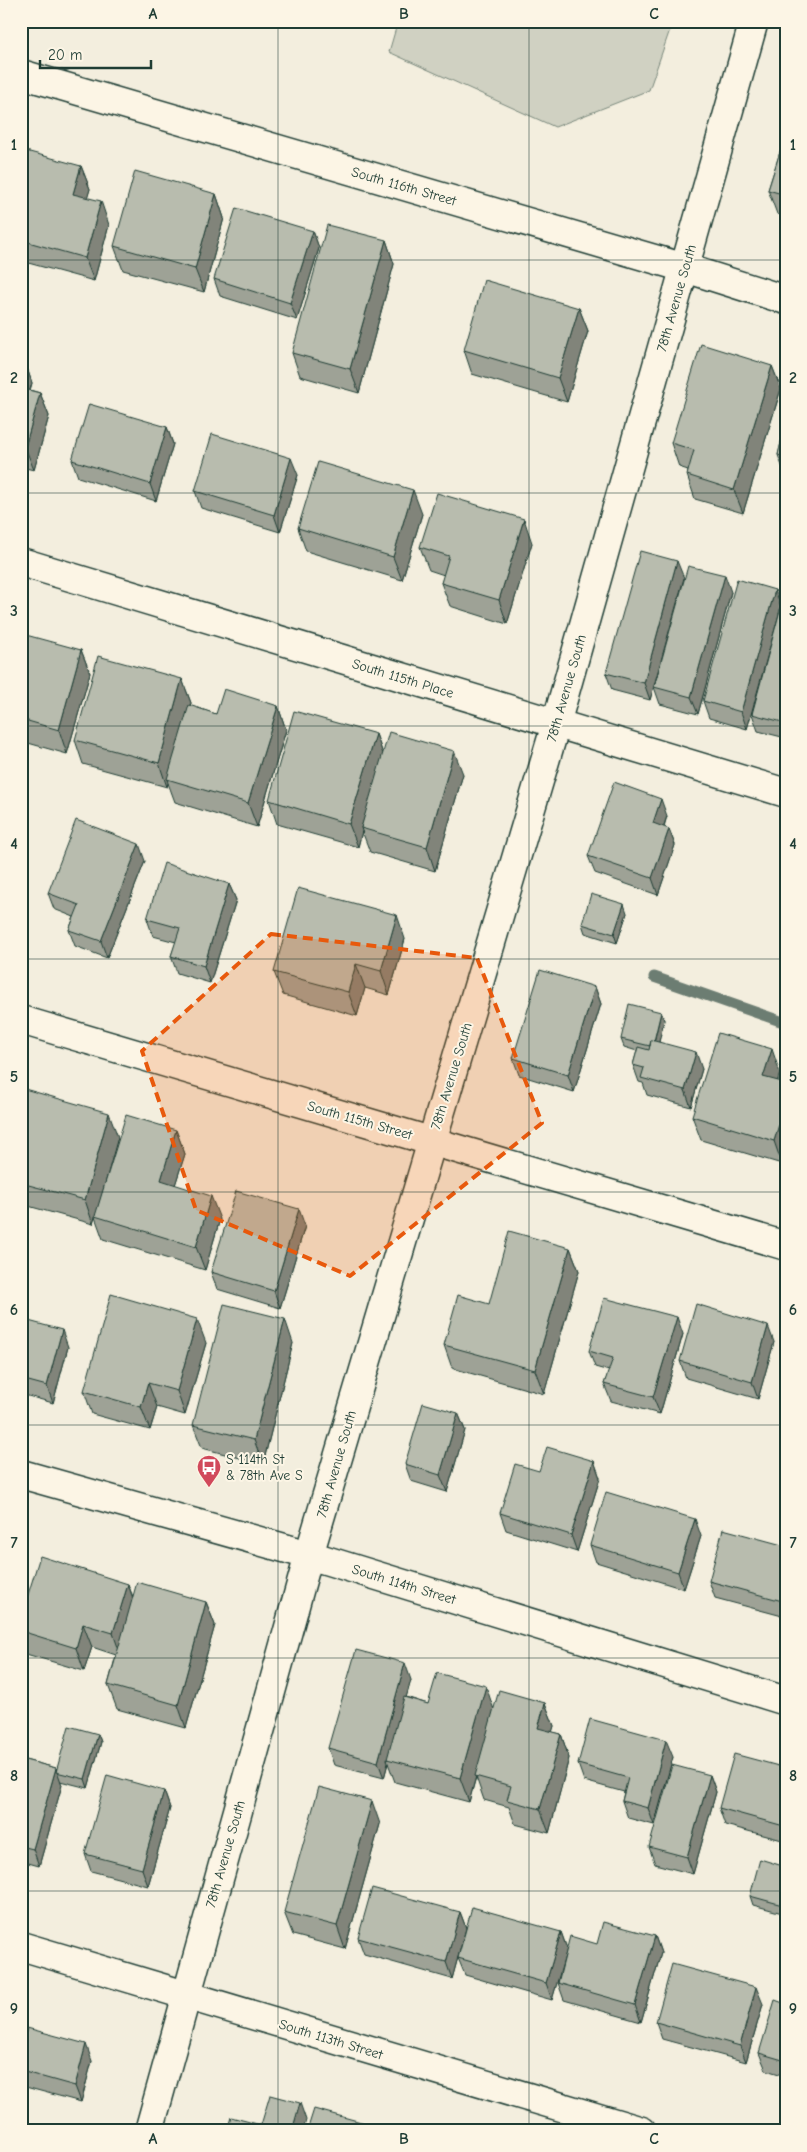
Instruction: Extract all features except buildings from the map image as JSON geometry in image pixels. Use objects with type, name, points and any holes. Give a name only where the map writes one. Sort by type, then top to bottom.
[{"type":"street","name":"78th Avenue South","points":[[149,2131],[185,1995],[309,1555],[556,724],[754,21]]},
{"type":"street","name":"South 116th Street","points":[[21,74],[685,268],[786,300]]},
{"type":"street","name":"South 115th Place","points":[[21,562],[786,793]]},
{"type":"street","name":"South 115th Street","points":[[21,1020],[786,1246]]},
{"type":"street","name":"South 114th Street","points":[[21,1474],[309,1555],[786,1701]]},
{"type":"street","name":"South 113th Street","points":[[21,1946],[642,2131]]},
{"type":"highlighted area","points":[[271,934],[477,958],[542,1123],[350,1276],[196,1210],[142,1051]]},
{"type":"shaded area","points":[[398,21],[673,21],[649,90],[555,127],[389,52]]},
{"type":"waterway","points":[[654,977],[786,1023]]},
{"type":"place","name":"S 114th St & 78th Ave S","points":[[209,1488]]}]
